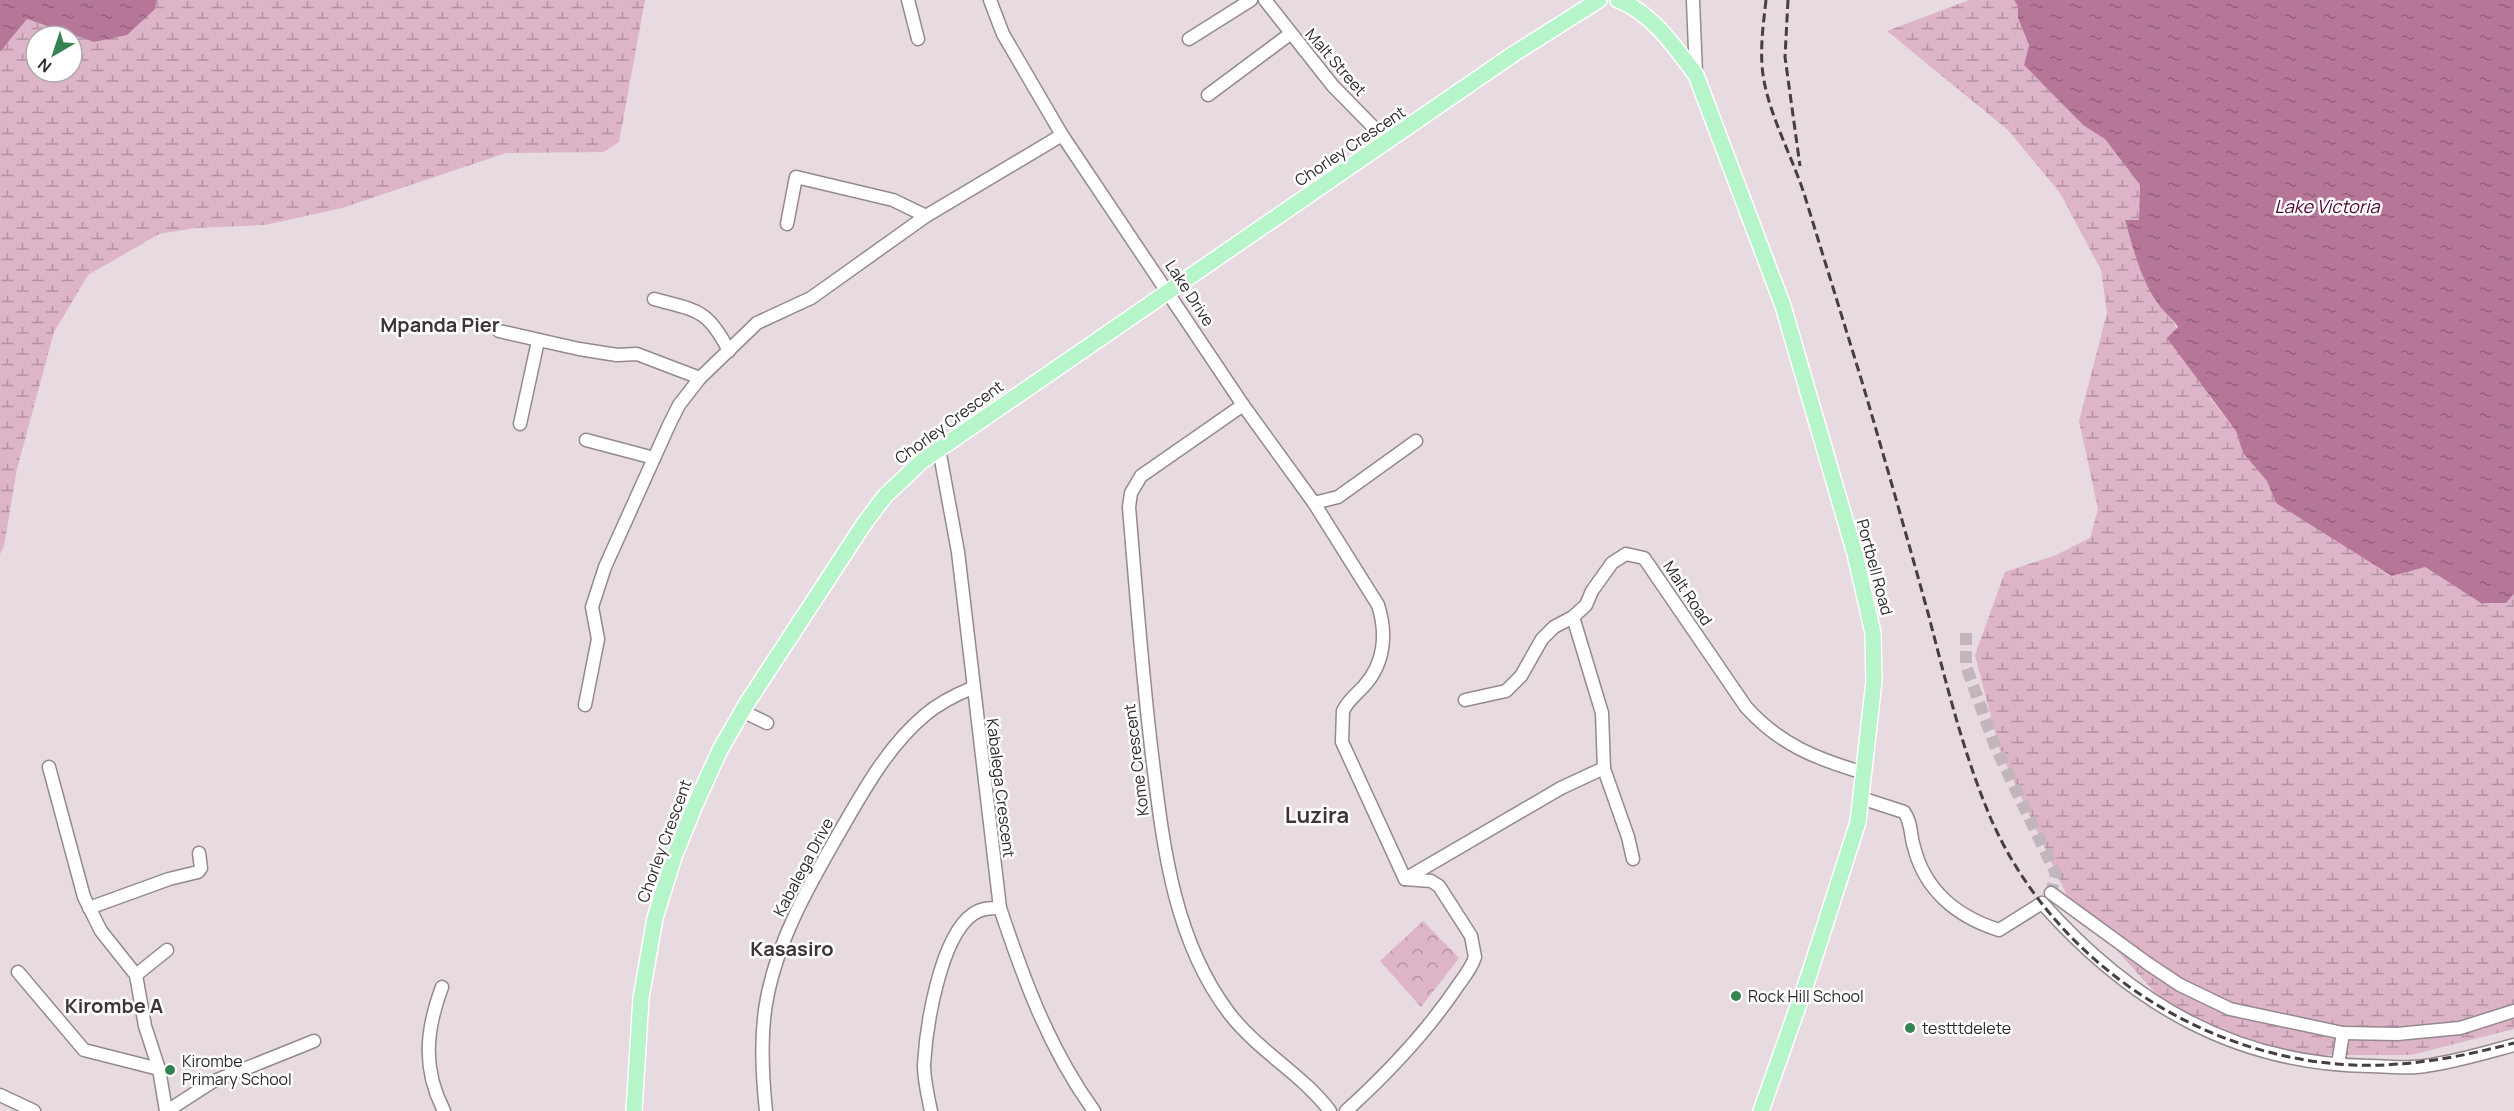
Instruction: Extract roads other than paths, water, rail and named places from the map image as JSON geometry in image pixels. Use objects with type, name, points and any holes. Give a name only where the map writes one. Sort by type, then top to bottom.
[{"type":"main road","name":"Chorley Crescent","points":[[634,1111],[641,998],[656,918],[674,857],[720,750],[742,711],[874,509],[909,471],[1515,53],[1599,0]]},
{"type":"main road","points":[[1618,0],[1635,8],[1672,44],[1696,75]]},
{"type":"main road","name":"Portbell Road","points":[[1696,75],[1784,306],[1870,613],[1874,681],[1858,822],[1844,870],[1761,1111]]},
{"type":"street","points":[[908,0],[918,39]]},
{"type":"street","name":"Lake Drive","points":[[990,0],[1003,34],[1062,135],[1169,291],[1243,405],[1314,503],[1375,598],[1383,623],[1381,658],[1366,684],[1342,711],[1342,742],[1405,879]]},
{"type":"street","points":[[1189,39],[1251,0]]},
{"type":"street","name":"Malt Street","points":[[1265,0],[1333,86],[1388,142]]},
{"type":"street","points":[[1693,0],[1696,75]]},
{"type":"street","points":[[1208,95],[1290,34]]},
{"type":"street","points":[[585,705],[598,639],[591,609],[605,567],[679,405],[700,378],[729,351],[745,332],[757,323],[812,298],[926,216],[1062,135]]},
{"type":"street","points":[[787,224],[796,177],[892,200],[926,216]]},
{"type":"street","points":[[654,299],[702,314],[716,326],[729,351]]},
{"type":"street","points":[[499,331],[538,341],[617,355],[637,354],[700,378]]},
{"type":"street","points":[[520,424],[538,341]]},
{"type":"street","name":"Kome Crescent","points":[[1243,405],[1141,476],[1131,493],[1129,507],[1145,702],[1163,846],[1173,890],[1203,972],[1229,1012],[1259,1045],[1330,1111]]},
{"type":"street","points":[[586,441],[654,458]]},
{"type":"street","points":[[1314,503],[1338,497],[1416,441]]},
{"type":"street","name":"Kabalega Crescent","points":[[939,450],[958,552],[972,688],[1000,908],[1017,963],[1047,1033],[1078,1090],[1094,1111]]},
{"type":"street","name":"Malt Road","points":[[1466,700],[1506,691],[1521,676],[1542,639],[1554,627],[1573,617],[1586,605],[1592,591],[1612,563],[1626,554],[1643,557],[1751,713],[1804,753],[1864,773]]},
{"type":"street","points":[[1573,617],[1600,703],[1604,768],[1633,859]]},
{"type":"street","name":"Kabalega Drive","points":[[766,1111],[762,1028],[773,972],[794,914],[852,811],[894,747],[926,714],[954,696],[972,688]]},
{"type":"street","points":[[742,711],[767,723]]},
{"type":"street","points":[[49,767],[89,908],[110,944],[136,975],[145,1026],[159,1069],[166,1111],[212,1082],[314,1041]]},
{"type":"street","points":[[1405,879],[1524,808],[1604,768]]},
{"type":"street","points":[[1861,798],[1905,812],[1910,822],[1918,859],[1930,885],[1950,904],[1980,924],[2000,930],[2042,903],[2067,931],[2123,981],[2189,1024],[2287,1057],[2338,1064],[2424,1067],[2514,1046]]},
{"type":"street","points":[[89,908],[169,879],[198,872],[201,868],[199,853]]},
{"type":"street","points":[[1346,1111],[1379,1081],[1426,1027],[1452,995],[1475,957],[1471,936],[1439,886],[1431,881],[1405,879]]},
{"type":"street","points":[[2051,893],[2155,969],[2180,985],[2230,1009],[2343,1033],[2397,1034],[2460,1029],[2514,1011]]},
{"type":"street","points":[[931,1111],[924,1067],[930,1011],[943,963],[954,940],[969,918],[986,908],[1000,908]]},
{"type":"street","points":[[136,975],[167,950]]},
{"type":"street","points":[[18,972],[84,1050],[159,1069]]},
{"type":"street","points":[[442,987],[427,1035],[436,1096],[444,1111]]},
{"type":"street","points":[[2338,1064],[2343,1033]]},
{"type":"street","points":[[0,1095],[34,1111]]},
{"type":"water","points":[[0,0],[157,0],[155,9],[127,35],[94,42],[84,39],[84,24],[42,24],[27,19],[0,52]]},
{"type":"water","name":"Lake Victoria","points":[[2014,0],[2514,0],[2514,594],[2506,603],[2481,603],[2425,567],[2392,576],[2276,503],[2267,481],[2243,453],[2236,431],[2167,338],[2178,327],[2158,305],[2150,292],[2137,262],[2125,220],[2139,220],[2140,185],[2105,139],[2083,125],[2024,65],[2029,45],[2018,18],[2018,6]]},
{"type":"tunnel","points":[[1966,633],[1966,666],[1995,746],[2056,874],[2051,893],[2042,903]]},
{"type":"railway","points":[[1766,0],[1762,61],[1768,96],[1801,185],[1863,385],[1964,743],[1991,819],[2018,870],[2052,916],[2092,957],[2137,992],[2187,1021],[2240,1043],[2295,1058],[2353,1065],[2434,1060],[2514,1043]]},
{"type":"railway","points":[[1788,0],[1785,57],[1800,166]]},
{"type":"place","name":"Rock Hill School","points":[[1736,996]]},
{"type":"place","name":"testttdelete","points":[[1910,1028]]},
{"type":"place","name":"Kirombe Primary School","points":[[170,1070]]},
{"type":"district","name":"Mpanda Pier","points":[[440,324]]},
{"type":"district","name":"Luzira","points":[[1317,815]]},
{"type":"district","name":"Kasasiro","points":[[792,948]]},
{"type":"district","name":"Kirombe A","points":[[114,1005]]}]
